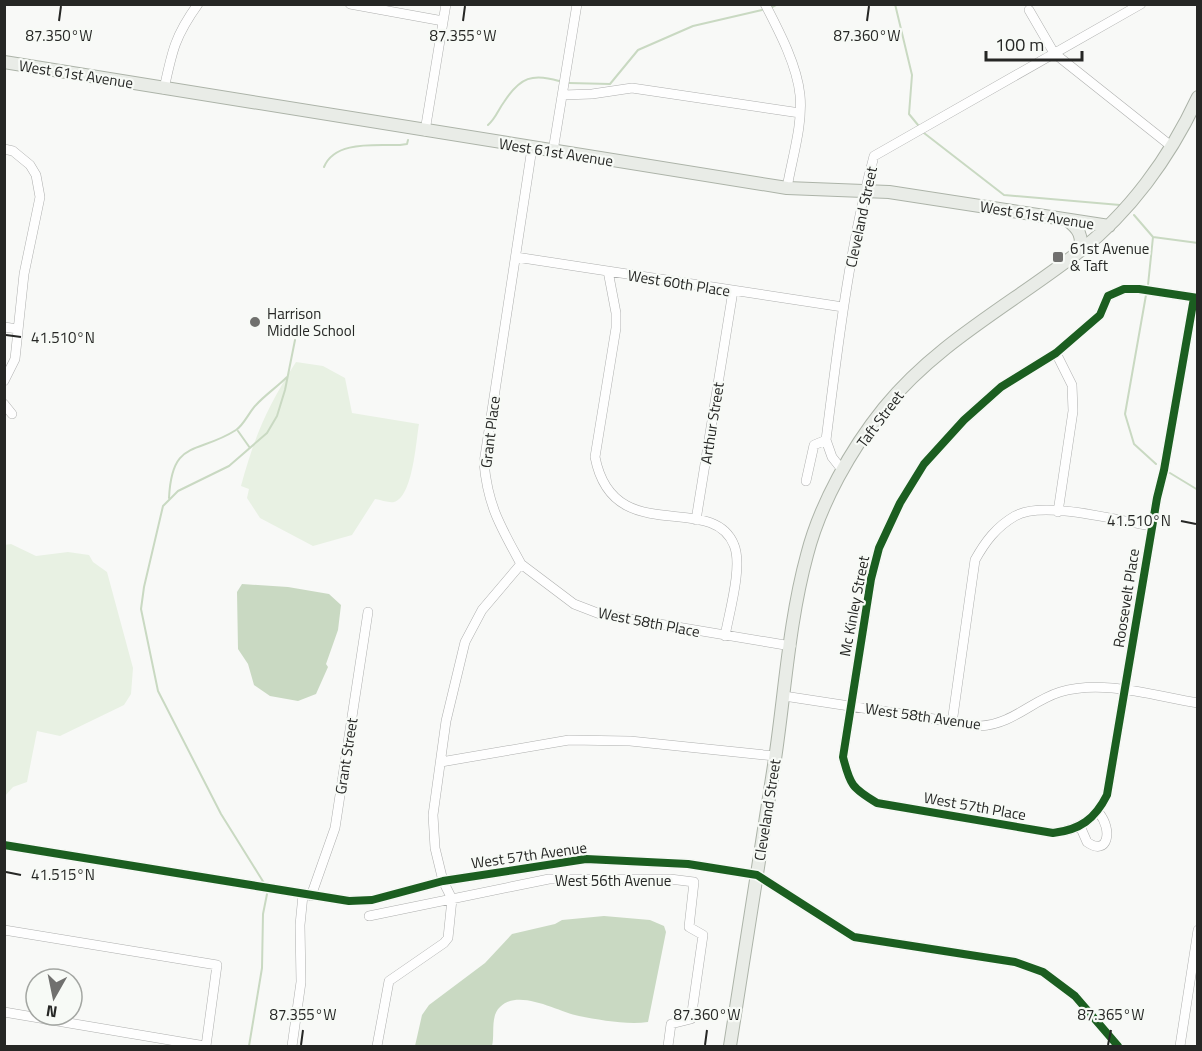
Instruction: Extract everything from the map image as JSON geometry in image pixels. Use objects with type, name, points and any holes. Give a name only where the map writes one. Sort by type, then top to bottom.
[{"type":"main road","name":"West 61st Avenue","points":[[4,62],[788,188],[865,190],[1109,226]]},
{"type":"main road","name":"Taft Street","points":[[797,608],[806,555],[822,512],[843,471],[884,408],[926,364],[973,326],[1080,251],[1109,226],[1172,146],[1197,97]]},
{"type":"main road","points":[[1066,219],[1080,233],[1082,241],[1080,251]]},
{"type":"main road","name":"Cleveland Street","points":[[730,1047],[797,608]]},
{"type":"street","points":[[164,89],[172,47],[179,31],[198,4]]},
{"type":"street","points":[[350,4],[443,21]]},
{"type":"street","points":[[425,131],[446,4]]},
{"type":"street","points":[[553,151],[577,4]]},
{"type":"street","points":[[765,4],[796,72],[800,113],[788,188]]},
{"type":"street","name":"Cleveland Street","points":[[826,440],[843,307],[865,190],[874,156],[1141,4]]},
{"type":"street","points":[[1029,10],[1054,53],[1172,146]]},
{"type":"street","points":[[563,95],[592,94],[632,88],[800,113]]},
{"type":"street","points":[[4,148],[30,165],[36,175],[40,197],[24,274],[15,359],[4,381]]},
{"type":"street","name":"Grant Place","points":[[521,564],[495,516],[487,492],[484,464],[532,148]]},
{"type":"street","name":"West 60th Place","points":[[516,257],[843,307]]},
{"type":"street","points":[[608,271],[616,313],[616,328],[595,457],[598,475],[612,498],[627,508],[696,520],[713,525],[728,534],[735,546],[736,566],[724,636]]},
{"type":"street","name":"Mc Kinley Street","points":[[862,794],[849,782],[843,757],[849,705],[871,579],[879,548],[900,503],[924,464],[964,420],[1001,387],[1056,353],[1100,315],[1108,296],[1124,289],[1139,289],[1196,298]]},
{"type":"street","name":"Arthur Street","points":[[696,520],[733,291]]},
{"type":"street","name":"Roosevelt Place","points":[[1099,813],[1107,795],[1152,526],[1196,298]]},
{"type":"street","points":[[4,327],[18,329]]},
{"type":"street","points":[[1056,353],[1072,385],[1073,411],[1058,512]]},
{"type":"street","points":[[4,404],[12,414]]},
{"type":"street","points":[[806,481],[814,445],[826,440],[832,457],[843,471]]},
{"type":"street","points":[[952,723],[975,560],[988,538],[1016,515],[1037,510],[1152,526]]},
{"type":"street","points":[[377,1047],[389,981],[448,938],[452,899],[443,881],[435,848],[433,815],[446,721],[465,642],[482,610],[521,564]]},
{"type":"street","name":"West 58th Place","points":[[521,564],[574,604],[600,614],[791,646]]},
{"type":"street","name":"Grant Street","points":[[292,1047],[302,982],[300,925],[307,895],[335,828],[368,612]]},
{"type":"street","name":"West 58th Avenue","points":[[784,696],[980,726],[1004,723],[1057,693],[1087,687],[1197,703]]},
{"type":"street","points":[[441,762],[568,740],[630,741],[775,756]]},
{"type":"street","name":"West 57th Place","points":[[862,794],[877,803],[1053,833],[1071,831],[1082,825]]},
{"type":"street","points":[[1099,813],[1108,828],[1107,838],[1102,844],[1095,846],[1087,842],[1082,825],[1099,813]]},
{"type":"street","name":"West 57th Avenue","points":[[4,845],[307,895],[372,900],[443,881],[586,859],[688,864],[757,875],[854,937],[1014,962],[1043,972],[1075,996],[1118,1047]]},
{"type":"street","name":"West 56th Avenue","points":[[452,899],[549,879],[670,879],[694,882],[689,927],[703,935],[691,1019],[671,1024],[668,1047]]},
{"type":"street","points":[[369,916],[452,899]]},
{"type":"street","points":[[4,930],[217,965],[205,1047],[4,1012]]},
{"type":"street","points":[[1180,1047],[1197,930]]},
{"type":"shaded area","points":[[296,362],[323,366],[345,378],[352,413],[419,424],[409,480],[400,498],[394,502],[375,499],[352,535],[313,546],[260,518],[247,498],[249,489],[241,486],[251,451],[263,422]]},
{"type":"shaded area","points":[[11,544],[36,556],[68,552],[89,555],[93,562],[107,572],[133,668],[131,694],[124,705],[60,736],[37,731],[27,782],[13,787],[5,796],[4,545]]},
{"type":"shaded area","points":[[242,584],[288,587],[329,594],[341,605],[338,630],[326,664],[328,667],[316,694],[298,701],[270,696],[254,685],[248,664],[238,649],[237,592]]},
{"type":"shaded area","points":[[604,916],[650,920],[664,926],[666,932],[648,1022],[596,1019],[570,1014],[528,1000],[517,1000],[508,1002],[497,1011],[492,1046],[415,1046],[422,1015],[429,1005],[485,963],[512,934],[555,924],[562,920]]},
{"type":"waterway","points":[[772,7],[778,4]]},
{"type":"waterway","points":[[895,4],[912,75],[909,114],[918,125]]},
{"type":"waterway","points":[[569,83],[610,84],[638,50],[693,26],[762,10]]},
{"type":"waterway","points":[[488,125],[510,94],[522,82],[542,77],[559,81]]},
{"type":"waterway","points":[[924,133],[1004,195],[1120,205]]},
{"type":"waterway","points":[[324,167],[329,158],[347,148],[368,145],[400,145],[407,144],[408,140]]},
{"type":"waterway","points":[[1134,215],[1153,237],[1148,285]]},
{"type":"waterway","points":[[1153,237],[1198,243]]},
{"type":"waterway","points":[[1146,295],[1125,414],[1134,444],[1156,464]]},
{"type":"waterway","points":[[264,883],[221,814],[158,691],[141,609],[163,506],[178,491],[229,466],[267,433],[277,416],[285,390],[295,340]]},
{"type":"waterway","points":[[169,498],[171,479],[181,457],[189,451],[236,430],[253,408],[287,377]]},
{"type":"waterway","points":[[238,431],[250,448]]},
{"type":"waterway","points":[[1170,473],[1198,490]]},
{"type":"waterway","points":[[249,1046],[262,968],[263,914],[267,894]]},
{"type":"cycle path","points":[[1194,298],[1157,498],[1107,795],[1097,811],[1079,826],[1053,833],[877,803],[869,798],[853,785],[843,757],[871,579],[879,548],[900,503],[924,464],[964,420],[1001,387],[1056,353],[1100,315],[1108,296],[1124,289],[1139,289],[1198,298]]},
{"type":"cycle path","points":[[4,845],[349,901],[372,900],[443,881],[586,859],[688,864],[757,875],[854,937],[1015,962],[1043,972],[1075,996],[1118,1046]]},
{"type":"place","name":"61st Avenue & Taft","points":[[1058,257]]},
{"type":"place","name":"Harrison Middle School","points":[[255,322]]}]
